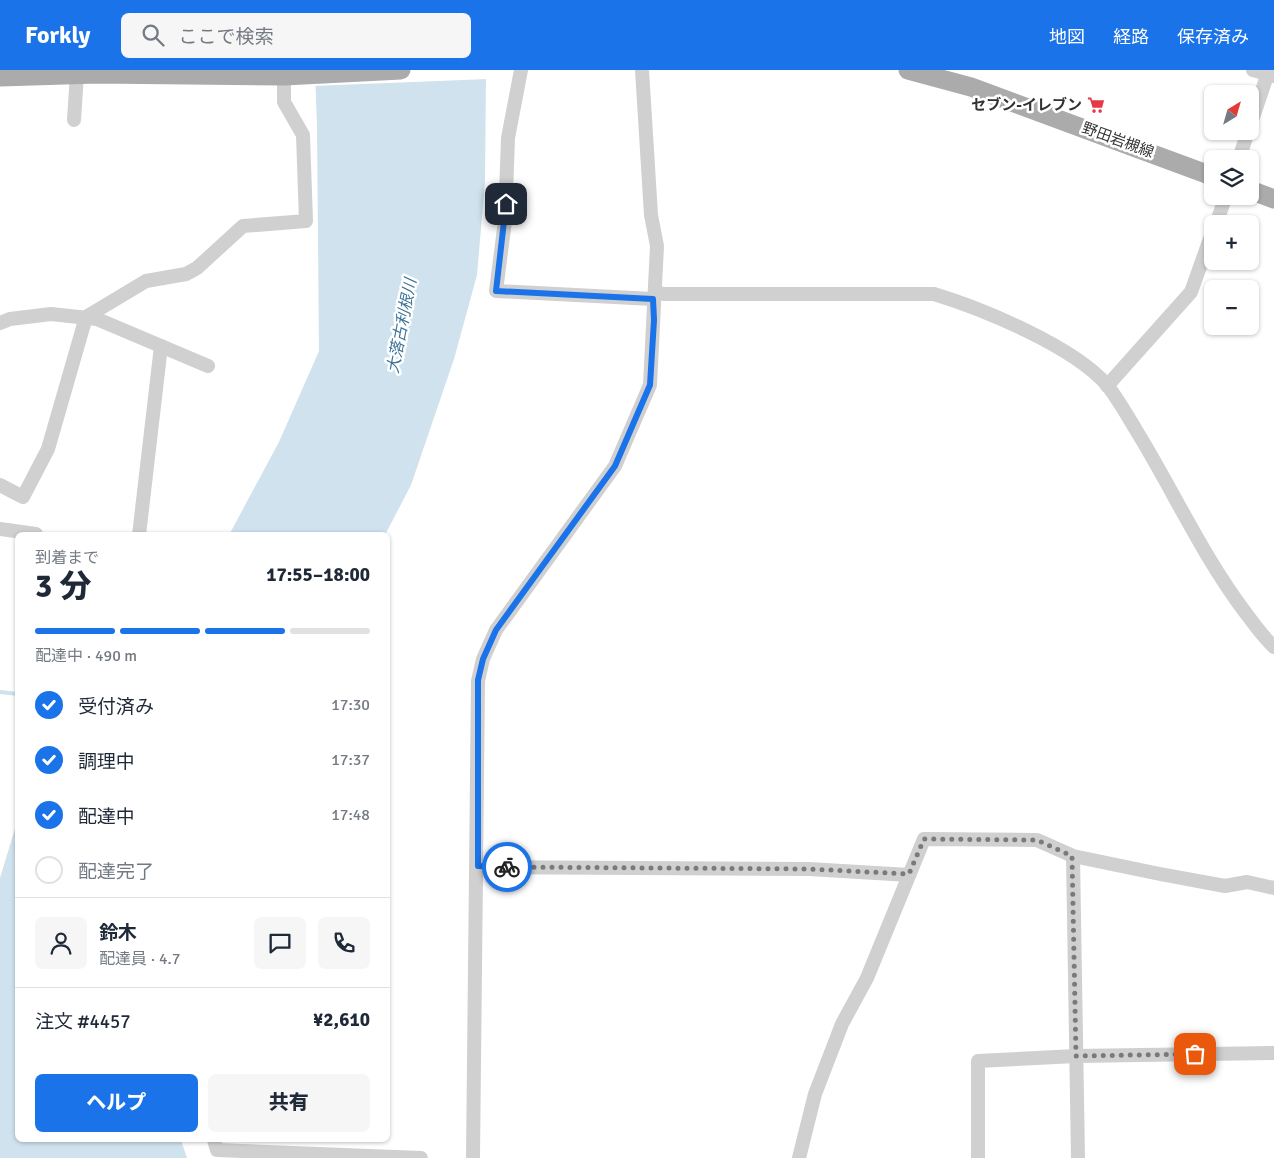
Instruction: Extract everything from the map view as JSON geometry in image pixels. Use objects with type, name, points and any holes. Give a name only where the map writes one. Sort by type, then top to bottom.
[{"type":"main road","points":[[0,76],[77,74],[284,76],[401,70]]},
{"type":"main road","name":"野田岩槻線","points":[[908,70],[971,87],[1204,173]]},
{"type":"main road","points":[[1259,193],[1274,199]]},
{"type":"street","points":[[522,70],[508,138],[505,221],[496,291],[654,295],[934,294],[966,304],[1062,350],[1088,368],[1107,386],[1152,457],[1202,549],[1224,584],[1274,647]]},
{"type":"street","points":[[473,1158],[478,866],[478,680],[483,659],[496,630],[615,466],[650,385],[657,246],[651,215],[642,70]]},
{"type":"street","points":[[1253,70],[1270,73],[1259,102]]},
{"type":"street","points":[[74,120],[77,74]]},
{"type":"street","points":[[0,485],[23,497],[48,450],[86,316],[146,281],[186,274],[197,268],[242,226],[306,221],[303,135],[284,102],[284,76]]},
{"type":"street","points":[[1107,386],[1191,292],[1204,255]]},
{"type":"street","points":[[0,323],[10,319],[51,314],[97,318],[208,366]]},
{"type":"street","points":[[139,532],[161,346]]},
{"type":"street","points":[[0,529],[22,532]]},
{"type":"street","points":[[799,1158],[815,1094],[842,1024],[867,978],[924,839],[1037,840],[1072,856],[1225,886],[1247,882],[1274,888]]},
{"type":"street","points":[[1072,856],[1078,1158]]},
{"type":"street","points":[[478,866],[809,869],[909,874]]},
{"type":"street","points":[[978,1158],[978,1062],[1076,1056],[1274,1053]]},
{"type":"street","points":[[217,1149],[421,1158]]},
{"type":"water","name":"大落古利根川","points":[[315,70],[486,70],[485,181],[477,275],[454,359],[411,485],[387,532],[231,532],[279,442],[319,351]]},
{"type":"water","points":[[15,829],[15,1142],[182,1142],[187,1158],[0,1158],[0,878]]},
{"type":"pier","points":[[312,70],[488,70],[488,79],[313,86]]},
{"type":"waterway","points":[[0,692],[15,694]]},
{"type":"way so far","points":[[507,867],[809,869],[909,874],[924,839],[976,841],[1037,840],[1072,856],[1076,1056],[1195,1054]]},
{"type":"place","name":"セブン-イレブン","points":[[1096,105]]},
{"type":"route","points":[[506,204],[496,291],[653,299],[654,320],[650,385],[615,466],[496,630],[483,659],[478,680],[478,866],[507,867]]}]
